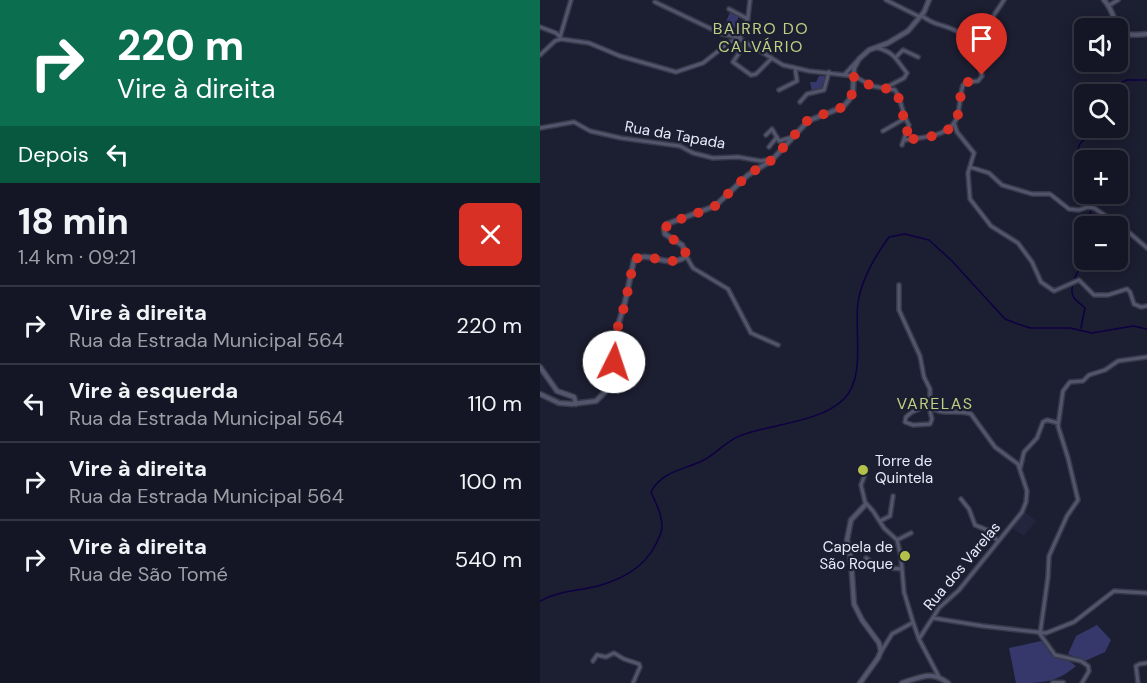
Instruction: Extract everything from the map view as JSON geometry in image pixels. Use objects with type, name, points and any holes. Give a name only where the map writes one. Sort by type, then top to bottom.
[{"type":"main road","points":[[540,394],[560,403],[576,404],[597,400],[609,384],[616,333],[634,260],[642,256],[673,263],[686,256],[683,246],[665,234],[667,224],[714,207],[749,174],[773,159],[811,118],[838,110],[845,105],[853,90],[854,67],[860,58],[867,51],[888,44],[906,32],[921,16],[929,0]]},
{"type":"main road","points":[[1104,0],[1114,24],[1120,30],[1132,35],[1147,34]]},
{"type":"main road","points":[[540,367],[557,391],[574,397],[576,404]]},
{"type":"main road","points":[[861,683],[880,653],[879,643],[860,617],[854,604],[847,540],[853,517],[867,504]]},
{"type":"main road","points":[[902,683],[929,675],[939,677],[948,683]]},
{"type":"main road","points":[[1053,683],[1063,683]]},
{"type":"street","points":[[540,55],[560,38],[571,0]]},
{"type":"street","points":[[540,27],[555,33],[560,38],[589,43],[675,72],[707,61],[737,40],[747,19],[750,0]]},
{"type":"street","points":[[886,0],[921,16],[934,25],[954,30],[973,46],[982,76],[978,81],[963,85],[957,116],[954,123],[943,133],[905,140]]},
{"type":"street","points":[[973,46],[984,43],[994,16],[1004,0]]},
{"type":"street","points":[[1108,6],[1118,0]]},
{"type":"street","points":[[655,2],[722,34],[737,37],[741,50],[733,62],[750,75],[754,75],[772,58]]},
{"type":"street","points":[[729,9],[747,19]]},
{"type":"street","points":[[737,40],[782,65],[854,76],[871,86],[895,90],[904,119],[909,124],[903,145]]},
{"type":"street","points":[[876,48],[896,57],[907,75],[886,88]]},
{"type":"street","points":[[896,57],[903,50],[918,57]]},
{"type":"street","points":[[844,74],[860,58]]},
{"type":"street","points":[[779,90],[797,81],[795,68]]},
{"type":"street","points":[[800,102],[802,97],[808,94],[824,90],[829,72]]},
{"type":"street","points":[[883,131],[904,119]]},
{"type":"street","name":"Rua da Tapada","points":[[540,128],[574,122],[589,131],[681,146],[693,153],[713,158],[738,157],[761,161],[773,159]]},
{"type":"street","points":[[954,123],[957,132],[974,152],[968,173],[969,198],[992,227],[1020,245],[1031,261],[1041,283],[1054,291],[1080,280],[1094,295],[1129,290],[1135,304],[1141,307],[1147,306]]},
{"type":"street","points":[[766,135],[772,129],[779,139]]},
{"type":"street","points":[[771,145],[779,139],[792,136]]},
{"type":"street","points":[[970,167],[990,174],[1002,185],[1032,194],[1050,194],[1069,209],[1078,210],[1091,207],[1125,229],[1147,248]]},
{"type":"street","points":[[686,256],[693,268],[728,289],[751,333],[778,345]]},
{"type":"street","points":[[899,285],[899,310],[920,356],[924,377],[930,389],[930,407],[930,411],[932,419],[930,424],[915,425],[905,422],[906,417],[912,412],[930,407],[971,414],[994,445],[1015,461],[1020,469]]},
{"type":"street","points":[[1082,683],[1089,671],[1088,666],[1081,661],[1055,656],[1040,633],[1048,576],[1048,556],[1067,515],[1078,499],[1058,423],[1063,391],[1068,383],[1083,381],[1089,375],[1106,369],[1117,361],[1147,357]]},
{"type":"street","points":[[1020,469],[1024,454],[1037,438],[1043,422],[1047,420],[1058,423]]},
{"type":"street","points":[[867,469],[861,485],[863,498],[885,530],[897,540],[905,594],[913,622],[939,677]]},
{"type":"street","name":"Rua dos Varelas","points":[[920,639],[939,608],[957,593],[1022,512],[1027,494],[1020,469]]},
{"type":"street","points":[[880,521],[890,516],[893,496]]},
{"type":"street","points":[[961,498],[970,510],[975,525],[985,529],[998,541]]},
{"type":"street","points":[[848,530],[856,516],[863,512]]},
{"type":"street","points":[[897,540],[911,533]]},
{"type":"street","points":[[866,558],[878,567],[902,569]]},
{"type":"street","points":[[933,618],[1040,633],[1054,631],[1074,622],[1114,591],[1147,593]]},
{"type":"street","points":[[880,653],[892,633],[913,622]]},
{"type":"street","points":[[593,661],[597,655],[606,657],[614,653],[639,664],[640,667],[633,683]]},
{"type":"street","points":[[1138,683],[1137,666],[1147,663]]},
{"type":"shaded area","points":[[730,12],[739,16],[733,31],[740,36],[722,32]]},
{"type":"shaded area","points":[[819,76],[826,76],[824,89],[812,92],[810,82],[816,82]]},
{"type":"shaded area","points":[[1025,512],[1036,521],[1024,536],[1012,528]]},
{"type":"shaded area","points":[[1097,625],[1111,640],[1105,652],[1085,661],[1068,654],[1076,636]]},
{"type":"shaded area","points":[[1041,641],[1076,666],[1062,676],[1049,681],[1016,683],[1009,648]]},
{"type":"waterway","points":[[1118,84],[1127,80],[1147,80]]},
{"type":"waterway","points":[[1078,150],[1083,140],[1087,138]]},
{"type":"waterway","points":[[1091,216],[1093,204]]},
{"type":"waterway","points":[[540,601],[554,595],[616,580],[639,566],[656,544],[662,529],[660,514],[651,492],[660,480],[672,472],[705,459],[736,437],[810,418],[834,407],[844,399],[851,390],[857,366],[857,313],[860,293],[870,268],[889,237],[905,234],[929,240],[951,260],[1005,319],[1018,324],[1030,328],[1070,328],[1092,333],[1133,326],[1147,329]]},
{"type":"waterway","points":[[1079,270],[1072,294],[1085,308],[1081,328]]},
{"type":"place","name":"Torre de Quintela","points":[[863,470]]},
{"type":"place","name":"Capela de São Roque","points":[[905,556]]},
{"type":"district","name":"BAIRRO DO CALVÁRIO","points":[[761,37]]},
{"type":"district","name":"VARELAS","points":[[935,403]]},
{"type":"route","points":[[614,362],[616,333],[634,260],[642,256],[673,263],[686,257],[684,248],[665,234],[664,229],[667,224],[714,207],[749,174],[772,160],[808,120],[843,107],[853,92],[854,76],[871,86],[897,92],[904,119],[909,124],[905,140],[946,132],[957,118],[963,85],[978,81],[982,75]]}]
